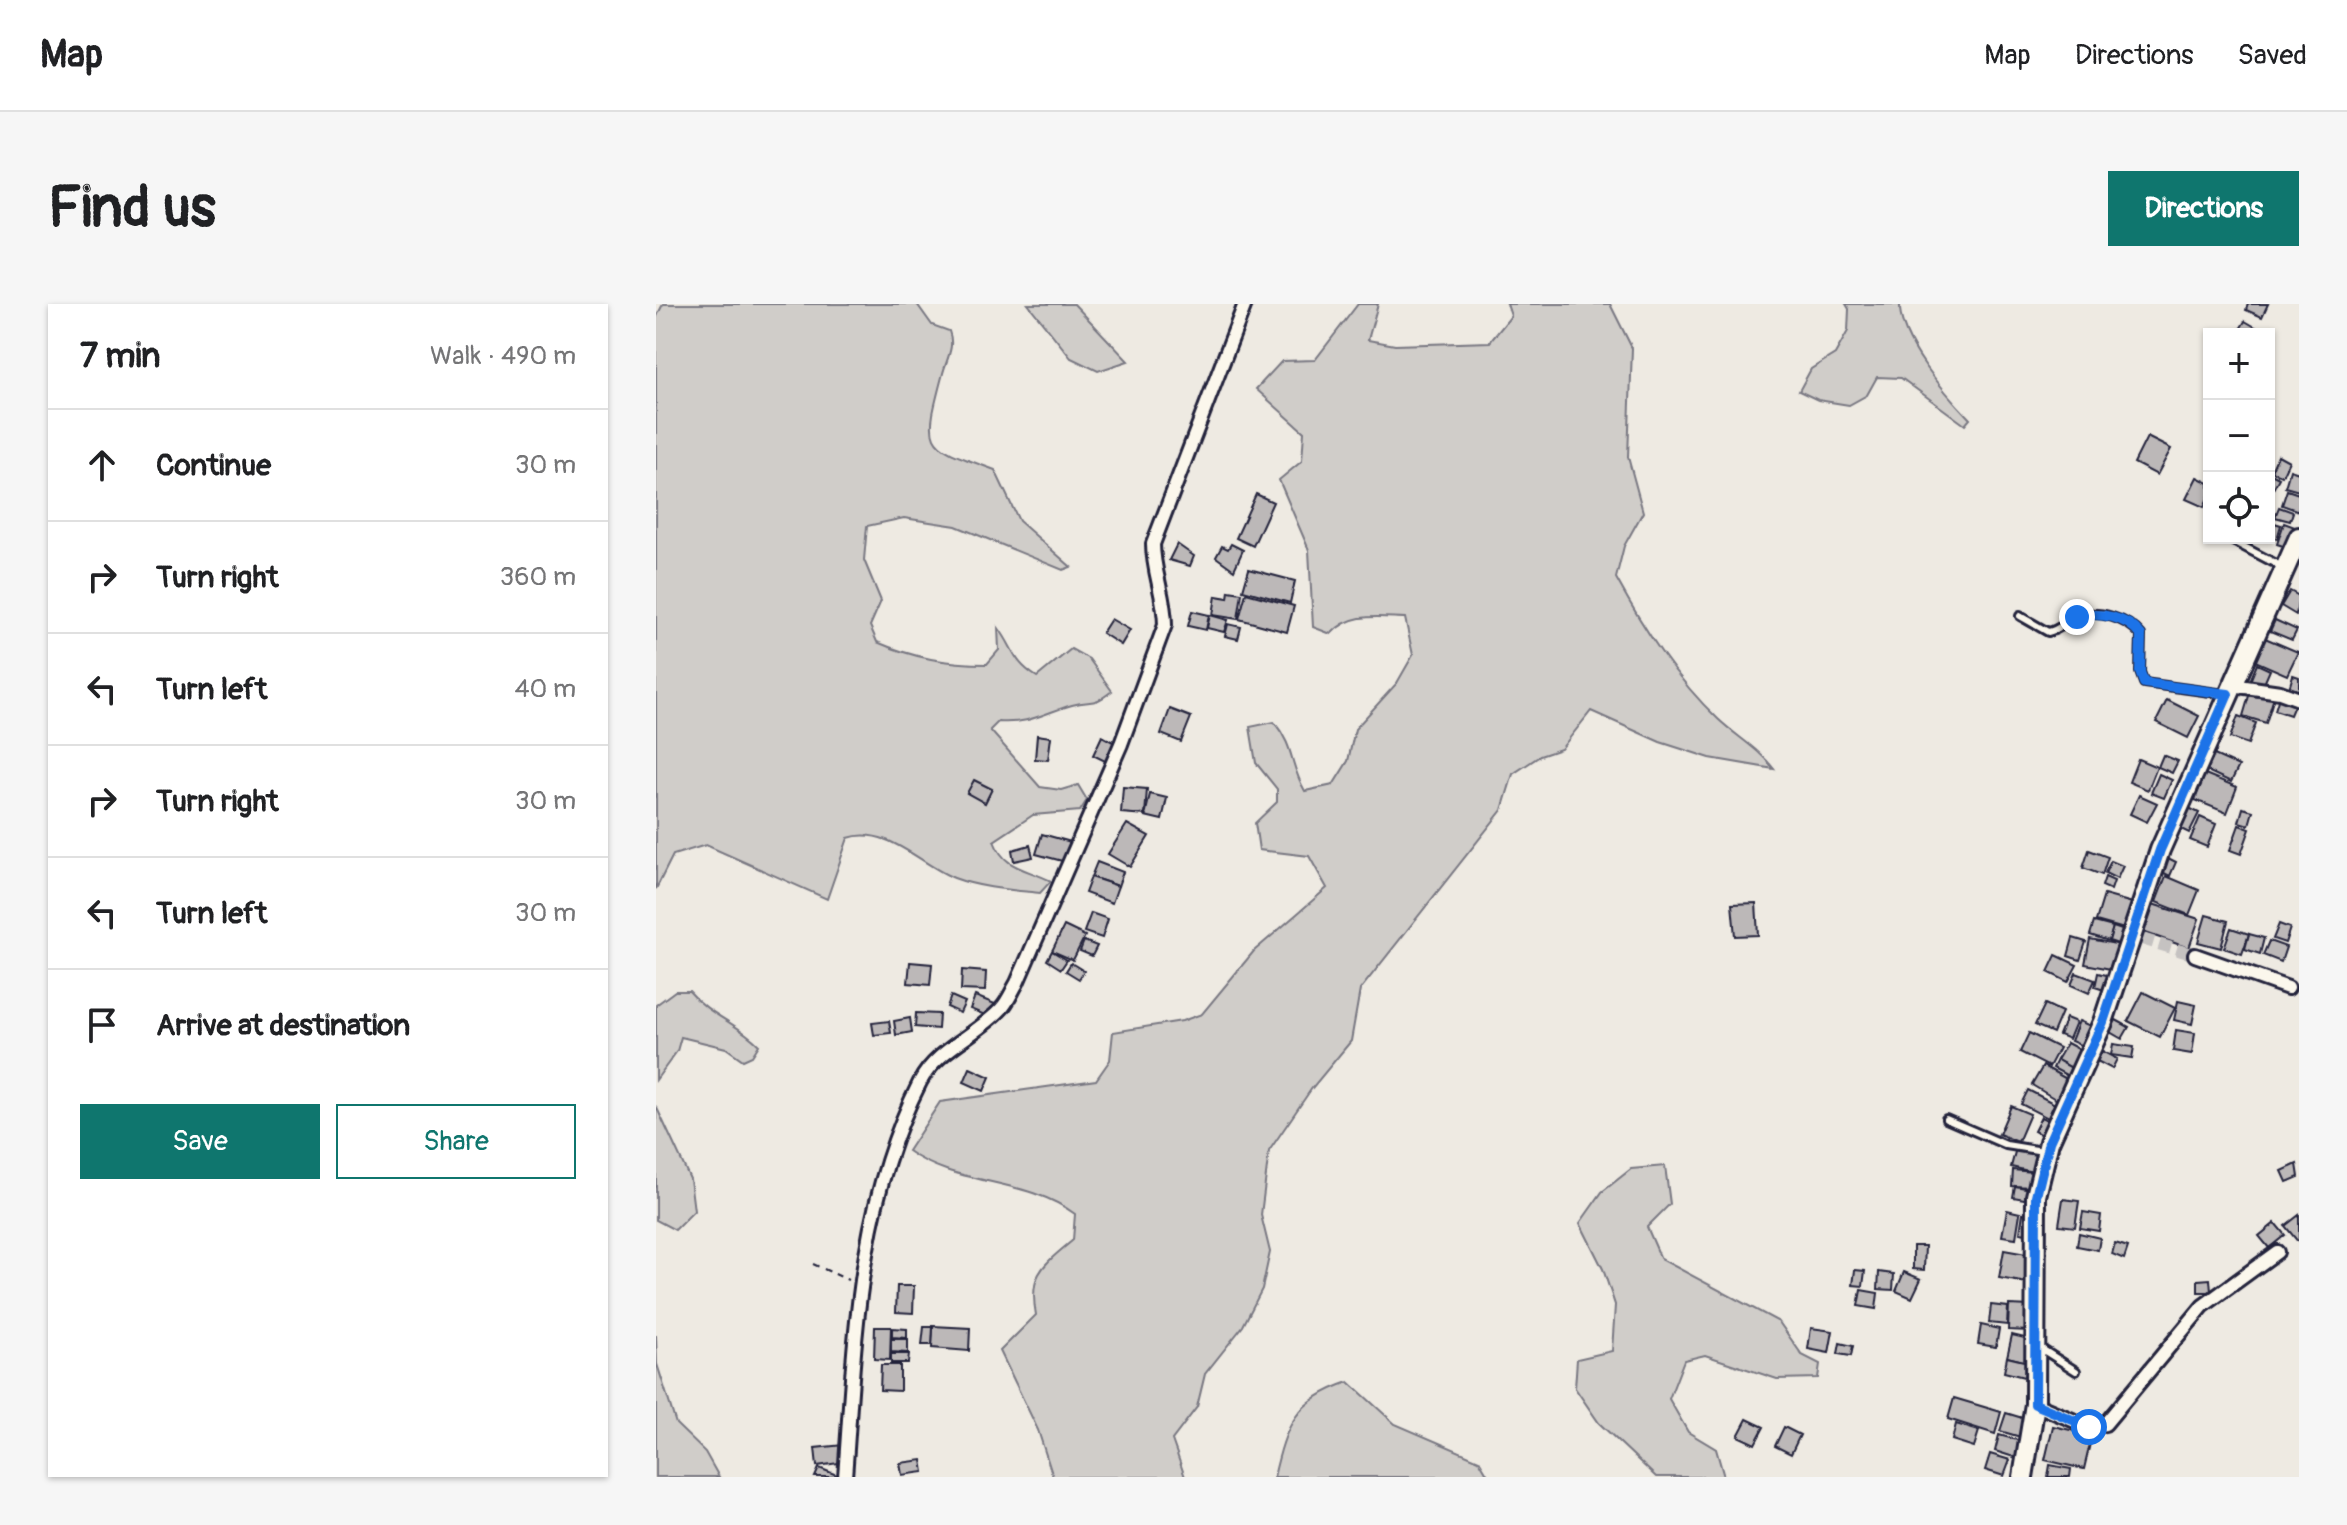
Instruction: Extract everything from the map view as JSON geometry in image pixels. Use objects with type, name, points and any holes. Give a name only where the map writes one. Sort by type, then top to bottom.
[{"type":"street","points":[[845,1477],[859,1285],[888,1163],[921,1079],[947,1052],[1002,1008],[1121,744],[1165,625],[1165,604],[1153,561],[1153,544],[1245,304]]},
{"type":"street","points":[[2023,1477],[2035,1404],[2036,1196],[2046,1152],[2137,938],[2160,850],[2299,537]]},
{"type":"street","points":[[2230,690],[2280,692],[2299,699]]},
{"type":"street","points":[[2195,955],[2288,988]]},
{"type":"street","points":[[2035,1404],[2089,1427],[2105,1424],[2203,1306],[2277,1252]]},
{"type":"lane","points":[[2239,544],[2285,568]]},
{"type":"lane","points":[[2020,616],[2048,632],[2085,615],[2117,619],[2133,625],[2141,635],[2140,672],[2144,683],[2230,690]]},
{"type":"lane","points":[[1946,1119],[2006,1145],[2046,1152]]},
{"type":"lane","points":[[2034,1344],[2076,1371]]},
{"type":"path","points":[[813,1264],[859,1285]]},
{"type":"shaded area","points":[[663,304],[917,304],[932,325],[949,331],[951,347],[933,416],[935,440],[954,454],[995,470],[1019,521],[1071,567],[1063,570],[956,526],[904,518],[867,526],[864,560],[881,601],[870,626],[877,642],[904,652],[944,661],[987,664],[999,650],[998,627],[1018,660],[1037,677],[1071,649],[1089,659],[1112,691],[1096,701],[1072,705],[1028,720],[998,722],[990,730],[1040,787],[1061,790],[1078,785],[1087,800],[1080,811],[1033,815],[994,841],[1010,863],[1051,881],[1040,893],[997,888],[954,878],[903,848],[862,835],[848,838],[827,899],[706,845],[673,855],[656,889],[656,318]]},
{"type":"shaded area","points":[[1028,304],[1074,304],[1128,361],[1098,371],[1071,358]]},
{"type":"shaded area","points":[[1358,304],[1378,304],[1368,340],[1395,345],[1490,342],[1511,316],[1507,304],[1610,304],[1632,348],[1628,457],[1643,512],[1624,546],[1616,578],[1649,634],[1688,687],[1718,719],[1774,769],[1710,758],[1660,742],[1591,711],[1561,749],[1540,756],[1513,774],[1502,810],[1360,990],[1351,1041],[1312,1088],[1269,1151],[1261,1215],[1270,1252],[1262,1289],[1243,1326],[1205,1374],[1197,1407],[1172,1440],[1185,1477],[1053,1477],[1038,1430],[1000,1351],[1036,1315],[1034,1289],[1037,1279],[1046,1264],[1073,1240],[1075,1214],[1035,1193],[947,1170],[908,1151],[940,1102],[1096,1080],[1110,1060],[1113,1032],[1182,1021],[1202,1014],[1254,951],[1327,888],[1309,856],[1259,850],[1255,823],[1277,802],[1277,789],[1256,763],[1250,727],[1274,722],[1289,748],[1305,791],[1333,785],[1348,761],[1355,729],[1397,683],[1413,655],[1405,618],[1356,619],[1331,634],[1313,627],[1309,550],[1279,480],[1302,461],[1304,432],[1256,389],[1282,361],[1315,360]]},
{"type":"shaded area","points":[[1846,304],[1900,304],[1901,318],[1915,350],[1937,382],[1970,419],[1965,425],[1901,378],[1877,377],[1867,395],[1849,405],[1818,400],[1799,391],[1811,369],[1835,354],[1848,331],[1849,309]]},
{"type":"shaded area","points":[[675,991],[689,991],[750,1037],[759,1045],[752,1056],[743,1060],[726,1048],[681,1037],[677,1051],[656,1080],[656,1005]]},
{"type":"shaded area","points":[[656,1106],[690,1179],[694,1211],[675,1230],[656,1220]]},
{"type":"shaded area","points":[[1665,1166],[1670,1204],[1647,1227],[1661,1259],[1779,1322],[1802,1355],[1820,1364],[1818,1378],[1777,1379],[1705,1355],[1684,1360],[1669,1399],[1688,1432],[1716,1449],[1724,1477],[1656,1477],[1599,1423],[1575,1388],[1577,1359],[1612,1351],[1615,1305],[1603,1269],[1580,1223],[1602,1192],[1631,1169]]},
{"type":"shaded area","points":[[656,1335],[657,1364],[676,1424],[705,1452],[719,1477],[656,1477]]},
{"type":"shaded area","points":[[1349,1382],[1395,1424],[1479,1460],[1489,1477],[1274,1477],[1283,1443],[1296,1417],[1316,1397]]},
{"type":"building","points":[[2248,304],[2268,304],[2262,317],[2246,310]]},
{"type":"building","points":[[2245,321],[2257,328],[2241,328]]},
{"type":"building","points":[[2147,437],[2171,449],[2157,475],[2134,463]]},
{"type":"building","points":[[2278,455],[2289,461],[2282,476],[2275,473]]},
{"type":"building","points":[[2290,470],[2299,473],[2299,491],[2285,487]]},
{"type":"building","points":[[2197,477],[2203,480],[2203,507],[2186,499]]},
{"type":"building","points":[[2287,490],[2299,494],[2299,511],[2282,505]]},
{"type":"building","points":[[1256,494],[1273,502],[1253,546],[1236,538]]},
{"type":"building","points":[[2279,507],[2293,512],[2290,521],[2275,517]]},
{"type":"building","points":[[2275,523],[2281,525],[2275,538]]},
{"type":"building","points":[[2284,523],[2295,527],[2289,548],[2277,544]]},
{"type":"building","points":[[1177,544],[1194,556],[1190,566],[1169,560]]},
{"type":"building","points":[[1231,544],[1243,550],[1234,570],[1216,557],[1222,546],[1228,549]]},
{"type":"building","points":[[1249,569],[1295,581],[1290,603],[1243,590]]},
{"type":"building","points":[[1229,591],[1242,593],[1238,619],[1213,615],[1216,596],[1228,598]]},
{"type":"building","points":[[2290,591],[2299,596],[2296,615],[2281,606]]},
{"type":"building","points":[[1246,593],[1294,606],[1287,632],[1239,619]]},
{"type":"building","points":[[1192,611],[1209,615],[1206,630],[1188,626]]},
{"type":"building","points":[[1210,615],[1228,620],[1224,632],[1207,628]]},
{"type":"building","points":[[1111,619],[1130,630],[1121,645],[1102,633]]},
{"type":"building","points":[[2275,620],[2297,630],[2292,640],[2270,631]]},
{"type":"building","points":[[1228,624],[1241,627],[1238,639],[1225,636]]},
{"type":"building","points":[[2265,638],[2298,652],[2287,675],[2255,661]]},
{"type":"building","points":[[2257,664],[2270,670],[2263,686],[2250,681]]},
{"type":"building","points":[[2293,675],[2299,677],[2299,695],[2288,692]]},
{"type":"building","points":[[2251,689],[2274,697],[2266,723],[2243,716]]},
{"type":"building","points":[[2279,697],[2295,703],[2290,715],[2275,710]]},
{"type":"building","points":[[2167,700],[2199,716],[2188,738],[2156,722]]},
{"type":"building","points":[[1170,709],[1191,717],[1181,742],[1161,734]]},
{"type":"building","points":[[2238,716],[2256,723],[2248,744],[2230,738]]},
{"type":"building","points":[[1037,735],[1051,737],[1048,760],[1035,759]]},
{"type":"building","points":[[1102,736],[1115,743],[1107,762],[1093,755]]},
{"type":"building","points":[[2212,754],[2239,766],[2231,782],[2205,770]]},
{"type":"building","points":[[2163,755],[2178,761],[2172,773],[2158,767]]},
{"type":"building","points":[[2138,759],[2157,767],[2148,790],[2129,782]]},
{"type":"building","points":[[2159,774],[2172,780],[2164,798],[2151,793]]},
{"type":"building","points":[[2205,774],[2237,787],[2227,813],[2195,800]]},
{"type":"building","points":[[974,780],[992,789],[985,803],[967,793]]},
{"type":"building","points":[[1123,787],[1147,789],[1145,815],[1121,813]]},
{"type":"building","points":[[1150,794],[1167,798],[1162,820],[1145,816]]},
{"type":"building","points":[[2139,795],[2157,803],[2147,822],[2130,814]]},
{"type":"building","points":[[2189,808],[2199,813],[2189,833],[2179,828]]},
{"type":"building","points":[[2243,808],[2253,811],[2249,825],[2239,822]]},
{"type":"building","points":[[2200,817],[2216,824],[2207,847],[2190,840]]},
{"type":"building","points":[[1127,824],[1149,836],[1130,867],[1108,854]]},
{"type":"building","points":[[2239,825],[2250,829],[2241,854],[2230,850]]},
{"type":"building","points":[[1042,834],[1071,842],[1066,862],[1036,854]]},
{"type":"building","points":[[1030,845],[1033,857],[1014,861],[1012,850]]},
{"type":"building","points":[[2089,850],[2108,857],[2102,875],[2083,868]]},
{"type":"building","points":[[2166,857],[2176,862],[2170,876],[2160,871]]},
{"type":"building","points":[[2111,861],[2123,866],[2117,879],[2105,873]]},
{"type":"building","points":[[1097,862],[1123,872],[1118,886],[1091,877]]},
{"type":"building","points":[[2166,876],[2199,890],[2189,915],[2156,902]]},
{"type":"building","points":[[1091,877],[1118,886],[1112,903],[1085,893]]},
{"type":"building","points":[[2105,877],[2114,881],[2111,890],[2102,886]]},
{"type":"building","points":[[2104,895],[2136,904],[2128,930],[2096,921]]},
{"type":"building","points":[[2146,902],[2199,919],[2189,948],[2137,930]]},
{"type":"building","points":[[1756,903],[1758,935],[1735,936],[1732,904]]},
{"type":"building","points":[[1091,913],[1108,919],[1102,938],[1084,932]]},
{"type":"building","points":[[2206,915],[2228,921],[2221,948],[2198,942]]},
{"type":"building","points":[[2094,922],[2113,927],[2109,941],[2090,935]]},
{"type":"building","points":[[2279,924],[2290,928],[2285,943],[2273,939]]},
{"type":"building","points":[[1064,926],[1085,936],[1073,960],[1052,951]]},
{"type":"building","points":[[2113,927],[2125,931],[2121,945],[2109,941]]},
{"type":"building","points":[[2231,928],[2249,934],[2242,954],[2224,948]]},
{"type":"building","points":[[2249,934],[2264,938],[2260,954],[2245,949]]},
{"type":"building","points":[[2073,938],[2086,942],[2080,960],[2068,956]]},
{"type":"building","points":[[2090,939],[2121,945],[2116,970],[2085,964]]},
{"type":"building","points":[[1084,941],[1097,946],[1092,956],[1080,951]]},
{"type":"building","points":[[2269,941],[2286,947],[2281,962],[2263,955]]},
{"type":"building","points":[[1052,951],[1067,960],[1061,969],[1047,960]]},
{"type":"building","points":[[2056,955],[2077,965],[2068,982],[2048,972]]},
{"type":"building","points":[[910,962],[932,964],[930,985],[908,983]]},
{"type":"building","points":[[1071,963],[1084,971],[1079,979],[1066,971]]},
{"type":"building","points":[[962,970],[986,972],[985,991],[961,990]]},
{"type":"building","points":[[2076,973],[2095,980],[2089,993],[2071,985]]},
{"type":"building","points":[[2098,973],[2111,976],[2107,991],[2095,987]]},
{"type":"building","points":[[2143,992],[2175,1008],[2160,1037],[2128,1021]]},
{"type":"building","points":[[951,996],[965,1002],[960,1013],[947,1007]]},
{"type":"building","points":[[975,996],[995,1004],[990,1017],[970,1009]]},
{"type":"building","points":[[2178,1001],[2196,1005],[2192,1024],[2174,1020]]},
{"type":"building","points":[[2045,1004],[2062,1012],[2053,1033],[2035,1025]]},
{"type":"building","points":[[916,1013],[939,1014],[938,1029],[915,1027]]},
{"type":"building","points":[[910,1018],[912,1032],[896,1035],[894,1021]]},
{"type":"building","points":[[2066,1018],[2076,1022],[2069,1039],[2059,1035]]},
{"type":"building","points":[[2116,1020],[2129,1027],[2122,1039],[2110,1032]]},
{"type":"building","points":[[889,1021],[891,1033],[874,1035],[872,1023]]},
{"type":"building","points":[[2079,1021],[2095,1028],[2087,1048],[2071,1041]]},
{"type":"building","points":[[2176,1030],[2195,1033],[2192,1054],[2173,1051]]},
{"type":"building","points":[[2029,1033],[2059,1048],[2049,1067],[2020,1052]]},
{"type":"building","points":[[2067,1043],[2086,1053],[2077,1071],[2057,1060]]},
{"type":"building","points":[[2113,1044],[2134,1047],[2132,1058],[2111,1055]]},
{"type":"building","points":[[2102,1051],[2117,1059],[2112,1069],[2097,1061]]},
{"type":"building","points":[[2057,1060],[2073,1069],[2068,1076],[2053,1068]]},
{"type":"building","points":[[2043,1066],[2074,1083],[2062,1103],[2032,1085]]},
{"type":"building","points":[[970,1068],[990,1077],[984,1091],[964,1082]]},
{"type":"building","points":[[2028,1090],[2057,1105],[2050,1119],[2021,1104]]},
{"type":"building","points":[[2011,1106],[2030,1114],[2018,1142],[1999,1134]]},
{"type":"building","points":[[2041,1117],[2055,1124],[2047,1138],[2034,1131]]},
{"type":"building","points":[[2016,1148],[2038,1153],[2033,1172],[2011,1167]]},
{"type":"building","points":[[2297,1164],[2299,1177],[2287,1182],[2282,1171]]},
{"type":"building","points":[[2013,1170],[2033,1172],[2032,1187],[2012,1186]]},
{"type":"building","points":[[2015,1186],[2031,1189],[2030,1200],[2013,1197]]},
{"type":"building","points":[[2063,1199],[2079,1201],[2075,1227],[2059,1225]]},
{"type":"building","points":[[2007,1210],[2020,1213],[2016,1238],[2002,1236]]},
{"type":"building","points":[[2083,1212],[2101,1215],[2099,1231],[2080,1228]]},
{"type":"building","points":[[2023,1213],[2029,1214],[2027,1234],[2020,1233]]},
{"type":"building","points":[[2299,1215],[2299,1243],[2285,1226]]},
{"type":"building","points":[[2275,1223],[2285,1235],[2269,1248],[2259,1236]]},
{"type":"building","points":[[2079,1233],[2100,1238],[2098,1250],[2077,1246]]},
{"type":"building","points":[[2115,1243],[2128,1247],[2124,1259],[2112,1254]]},
{"type":"building","points":[[1913,1246],[1925,1246],[1924,1270],[1913,1269]]},
{"type":"building","points":[[2004,1250],[2032,1255],[2027,1283],[1999,1278]]},
{"type":"building","points":[[1855,1270],[1865,1271],[1863,1286],[1853,1285]]},
{"type":"building","points":[[1879,1272],[1894,1274],[1893,1290],[1878,1289]]},
{"type":"building","points":[[1904,1272],[1921,1279],[1912,1298],[1896,1291]]},
{"type":"building","points":[[2210,1279],[2211,1292],[2198,1292],[2198,1280]]},
{"type":"building","points":[[897,1286],[914,1286],[913,1313],[896,1312]]},
{"type":"building","points":[[1861,1290],[1878,1293],[1876,1309],[1858,1306]]},
{"type":"building","points":[[1991,1305],[2008,1307],[2007,1325],[1989,1323]]},
{"type":"building","points":[[2009,1305],[2031,1306],[2030,1331],[2008,1330]]},
{"type":"building","points":[[1981,1325],[1999,1329],[1996,1347],[1978,1344]]},
{"type":"building","points":[[933,1326],[970,1328],[969,1351],[932,1348]]},
{"type":"building","points":[[875,1327],[891,1327],[890,1360],[874,1359]]},
{"type":"building","points":[[924,1327],[933,1327],[932,1345],[922,1345]]},
{"type":"building","points":[[892,1328],[907,1329],[907,1338],[892,1337]]},
{"type":"building","points":[[1811,1328],[1833,1331],[1829,1353],[1808,1349]]},
{"type":"building","points":[[2012,1335],[2033,1340],[2028,1362],[2007,1357]]},
{"type":"building","points":[[891,1339],[908,1339],[908,1353],[891,1352]]},
{"type":"building","points":[[1840,1343],[1853,1346],[1851,1356],[1838,1354]]},
{"type":"building","points":[[891,1354],[909,1354],[908,1363],[891,1363]]},
{"type":"building","points":[[2007,1357],[2028,1362],[2024,1377],[2004,1372]]},
{"type":"building","points":[[881,1365],[900,1365],[900,1391],[880,1390]]},
{"type":"building","points":[[1954,1398],[2001,1412],[1995,1434],[1948,1419]]},
{"type":"building","points":[[2006,1413],[2029,1420],[2024,1438],[2000,1431]]},
{"type":"building","points":[[1747,1419],[1764,1427],[1755,1444],[1738,1436]]},
{"type":"building","points":[[1956,1424],[1979,1431],[1974,1447],[1952,1440]]},
{"type":"building","points":[[2053,1426],[2092,1435],[2084,1469],[2045,1460]]},
{"type":"building","points":[[1784,1427],[1800,1435],[1791,1454],[1775,1446]]},
{"type":"building","points":[[1999,1435],[2028,1443],[2023,1460],[1995,1451]]},
{"type":"building","points":[[843,1445],[846,1462],[817,1466],[815,1448]]},
{"type":"building","points":[[1990,1454],[2010,1460],[2004,1476],[1985,1470]]},
{"type":"building","points":[[922,1460],[924,1472],[902,1475],[900,1463]]},
{"type":"building","points":[[2050,1465],[2071,1469],[2070,1477],[2048,1477]]},
{"type":"building","points":[[819,1468],[842,1477],[815,1477]]},
{"type":"tunnel","points":[[2142,939],[2195,955]]},
{"type":"route","points":[[2077,617],[2093,614],[2133,625],[2141,635],[2140,672],[2144,683],[2228,694],[2160,850],[2103,1022],[2049,1142],[2036,1196],[2035,1404],[2089,1427]]}]
